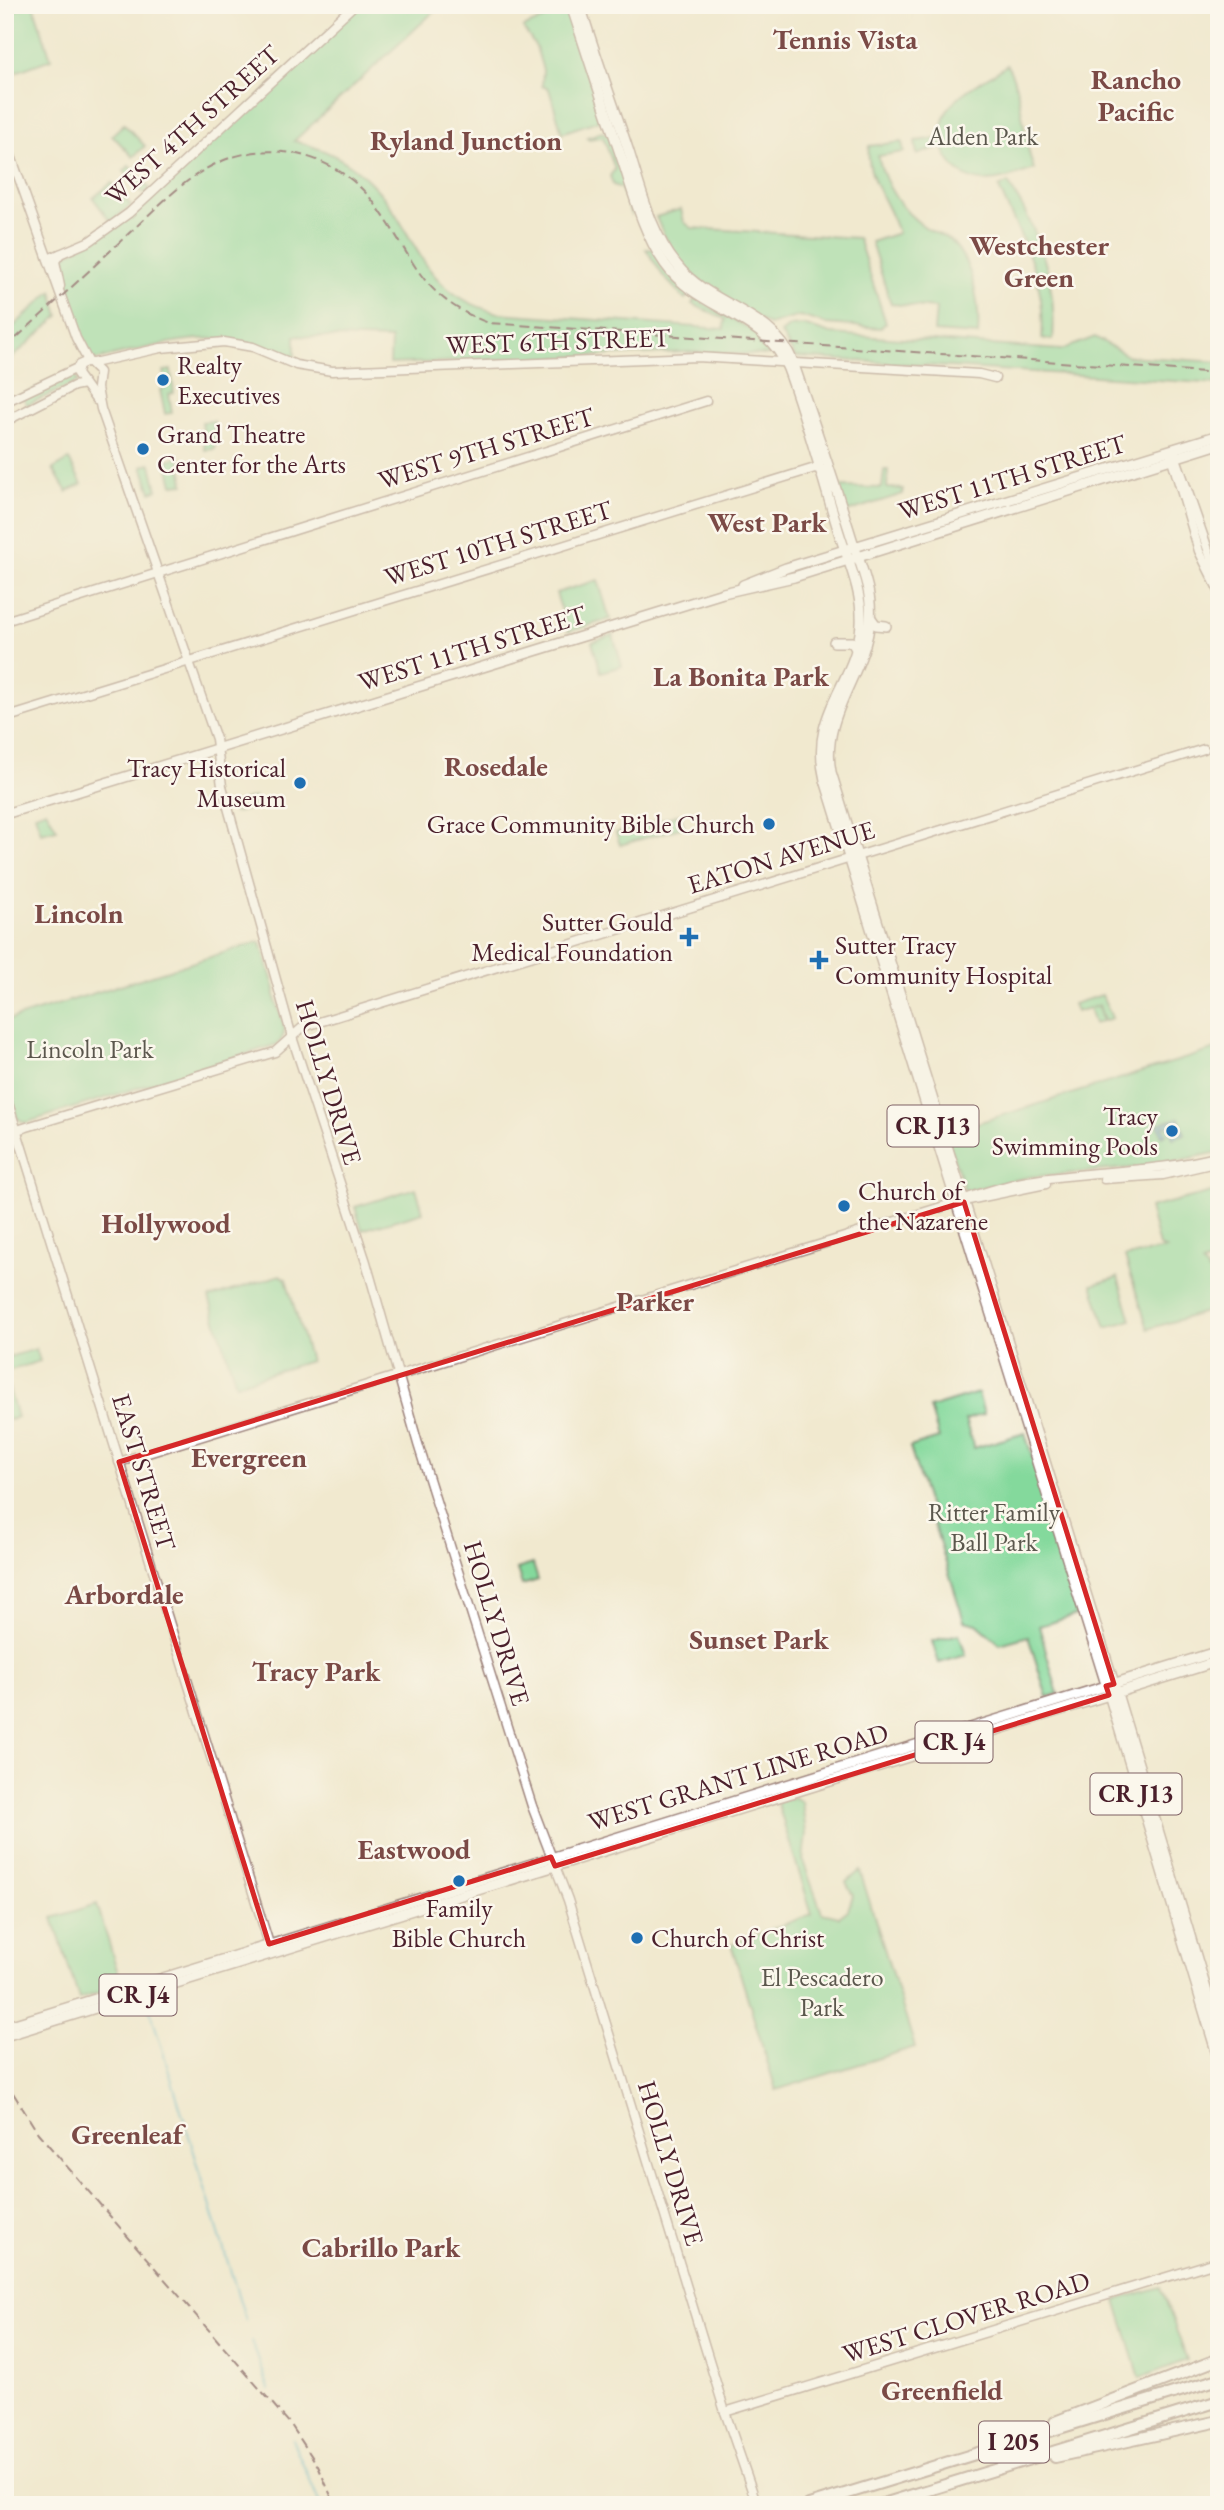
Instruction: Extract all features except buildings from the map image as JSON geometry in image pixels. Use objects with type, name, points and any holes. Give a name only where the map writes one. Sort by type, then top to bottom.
[{"type":"highway","points":[[969,2455],[994,2442],[1075,2415],[1219,2359]]},
{"type":"highway","name":"I 205","points":[[809,2505],[1219,2379]]},
{"type":"highway","name":"I 205","points":[[880,2505],[1219,2401]]},
{"type":"highway","points":[[947,2484],[980,2479],[1048,2459],[1219,2421]]},
{"type":"main road","points":[[571,5],[639,209],[662,259],[694,293],[760,332],[789,362],[819,467],[850,548],[858,557]]},
{"type":"main road","points":[[580,5],[645,199],[669,254],[686,276],[703,290],[774,332],[789,362],[837,490],[850,548]]},
{"type":"main road","name":"WEST 11TH STREET","points":[[5,814],[738,588],[789,578],[858,557],[1173,455],[1219,435]]},
{"type":"main road","name":"WEST 11TH STREET","points":[[738,588],[777,571],[850,548],[1219,444]]},
{"type":"main road","name":"CR J13","points":[[850,548],[848,560],[861,611],[856,649],[829,710],[821,745],[825,780],[853,857],[1219,2032]]},
{"type":"main road","name":"CR J13","points":[[853,857],[832,776],[828,746],[835,713],[863,654],[871,617],[869,593],[858,557]]},
{"type":"main road","points":[[871,617],[876,625],[886,626]]},
{"type":"main road","points":[[834,642],[850,641],[856,649]]},
{"type":"main road","name":"WEST GRANT LINE ROAD","points":[[553,1862],[1112,1689],[1219,1651]]},
{"type":"main road","name":"WEST GRANT LINE ROAD","points":[[1112,1689],[1219,1661]]},
{"type":"main road","name":"CR J13","points":[[1112,1689],[1219,2061]]},
{"type":"main road","name":"CR J4","points":[[5,2027],[269,1944],[553,1862]]},
{"type":"main road","name":"CR J4","points":[[5,2036],[553,1862]]},
{"type":"street","name":"WEST 4TH STREET","points":[[48,259],[90,241],[129,213],[354,5]]},
{"type":"street","points":[[5,139],[84,364],[98,380],[101,409]]},
{"type":"street","points":[[57,283],[55,261],[60,254]]},
{"type":"street","name":"WEST 6TH STREET","points":[[5,402],[84,364],[186,345],[237,343],[296,365],[332,370],[678,357],[979,374],[995,378]]},
{"type":"street","points":[[763,361],[772,357],[776,347]]},
{"type":"street","name":"WEST 6TH STREET","points":[[98,380],[106,366],[127,355]]},
{"type":"street","points":[[84,364],[78,376],[101,409]]},
{"type":"street","points":[[6,420],[74,386],[98,380]]},
{"type":"street","name":"WEST 9TH STREET","points":[[5,621],[706,401]]},
{"type":"street","name":"HOLLY DRIVE","points":[[101,409],[190,661],[218,749],[222,786],[292,1037],[366,1262],[397,1376],[605,2017],[725,2413],[757,2505]]},
{"type":"street","points":[[1173,455],[1219,581]]},
{"type":"street","points":[[1173,455],[1206,570],[1219,592]]},
{"type":"street","points":[[819,467],[837,490]]},
{"type":"street","name":"WEST 10TH STREET","points":[[5,719],[819,467]]},
{"type":"street","name":"EATON AVENUE","points":[[17,1130],[275,1052],[303,1027],[1204,749]]},
{"type":"street","name":"EAST STREET","points":[[5,1093],[269,1944]]},
{"type":"street","points":[[119,1462],[1031,1181],[1152,1170],[1219,1156]]},
{"type":"street","points":[[961,1201],[1050,1184],[1163,1175],[1219,1162]]},
{"type":"street","name":"WEST CLOVER ROAD","points":[[725,2413],[1219,2262]]},
{"type":"street","points":[[5,2497],[8,2505]]},
{"type":"highlighted area","points":[[964,1202],[1114,1684],[1106,1686],[1109,1695],[555,1866],[551,1857],[269,1944],[119,1462]]},
{"type":"green space","points":[[30,5],[34,7],[51,59],[5,76],[5,13]]},
{"type":"green space","points":[[358,5],[441,5],[294,141],[332,155],[366,178],[384,197],[433,274],[449,290],[470,303],[498,313],[724,329],[725,319],[692,304],[695,298],[750,329],[772,347],[769,355],[689,352],[390,364],[391,339],[295,336],[295,360],[240,342],[217,339],[172,342],[95,360],[88,357],[58,260],[131,215]]},
{"type":"green space","points":[[562,11],[569,14],[602,116],[600,120],[562,133],[549,89],[542,86],[543,70],[536,47],[523,28]]},
{"type":"green space","name":"Alden Park","points":[[1007,65],[1017,90],[1034,169],[993,181],[981,181],[959,172],[942,146],[917,155],[915,141],[941,138],[942,124],[954,102],[973,86]]},
{"type":"green space","points":[[124,124],[145,146],[133,157],[112,135]]},
{"type":"green space","points":[[602,132],[609,135],[635,210],[631,215],[621,188],[613,185],[610,176],[615,169],[603,137],[587,137]]},
{"type":"green space","points":[[902,142],[904,152],[878,156],[885,177],[908,213],[928,229],[953,243],[960,252],[974,286],[978,335],[934,332],[936,308],[891,304],[871,242],[898,233],[874,180],[869,146]]},
{"type":"green space","points":[[129,166],[150,189],[144,194],[124,171]]},
{"type":"green space","points":[[112,183],[131,205],[111,222],[93,198]]},
{"type":"green space","name":"Alden Park","points":[[1008,183],[1029,219],[1044,258],[1052,298],[1053,340],[1042,339],[1043,317],[1037,278],[999,188]]},
{"type":"green space","points":[[681,209],[684,222],[692,228],[858,238],[886,323],[880,328],[826,324],[800,316],[769,325],[715,293],[676,256],[656,217]]},
{"type":"green space","points":[[646,249],[652,249],[678,284],[690,294],[685,299],[663,276]]},
{"type":"green space","points":[[52,291],[59,316],[5,364],[5,334]]},
{"type":"green space","points":[[803,325],[831,334],[1061,350],[1095,337],[1128,356],[1219,362],[1219,384],[795,357],[781,333],[790,326]]},
{"type":"green space","points":[[171,370],[174,393],[169,394],[172,413],[165,414],[160,390],[167,387],[164,371]]},
{"type":"green space","points":[[73,373],[78,382],[27,405],[22,395]]},
{"type":"green space","points":[[214,421],[215,449],[205,450],[202,422]]},
{"type":"green space","points":[[180,457],[184,484],[173,485],[167,460]]},
{"type":"green space","points":[[69,460],[82,484],[67,492],[53,469]]},
{"type":"green space","points":[[151,464],[157,490],[151,492],[142,466]]},
{"type":"green space","points":[[884,470],[888,470],[887,488],[903,489],[903,494],[847,512],[839,487],[882,488]]},
{"type":"green space","points":[[598,580],[610,619],[568,632],[556,593]]},
{"type":"green space","points":[[613,635],[622,666],[601,672],[592,642]]},
{"type":"green space","points":[[254,797],[257,807],[234,813],[231,804]]},
{"type":"green space","points":[[46,810],[57,829],[41,833],[35,814]]},
{"type":"green space","points":[[680,814],[684,827],[620,845],[616,833]]},
{"type":"green space","name":"Lincoln Park","points":[[261,943],[284,1024],[283,1037],[278,1044],[25,1123],[17,1118],[5,1081],[5,1021]]},
{"type":"green space","points":[[1102,995],[1112,1018],[1104,1021],[1099,1005],[1091,1008],[1098,1006],[1102,1021],[1094,1024],[1089,1008],[1076,1012],[1073,1004]]},
{"type":"green space","points":[[1219,1048],[1219,1152],[1153,1166],[1029,1177],[965,1191],[945,1133]]},
{"type":"green space","points":[[416,1188],[423,1212],[362,1230],[355,1207]]},
{"type":"green space","points":[[1219,1190],[1219,1258],[1202,1264],[1216,1280],[1219,1308],[1148,1329],[1125,1257],[1165,1249],[1159,1246],[1149,1208]]},
{"type":"green space","points":[[280,1275],[286,1279],[310,1361],[236,1384],[209,1298]]},
{"type":"green space","points":[[1118,1277],[1131,1320],[1106,1328],[1092,1285]]},
{"type":"green space","points":[[36,1349],[40,1361],[5,1372],[5,1358]]},
{"type":"green space","points":[[5,1376],[17,1417],[5,1421]]},
{"type":"green space","name":"Ritter Family Ball Park","points":[[978,1393],[984,1414],[965,1420],[974,1448],[1025,1433],[1078,1608],[1077,1615],[1039,1626],[1058,1694],[1047,1697],[1028,1636],[1000,1644],[977,1624],[964,1621],[910,1447],[939,1438],[930,1408]]},
{"type":"green space","points":[[533,1564],[538,1580],[522,1585],[517,1569]]},
{"type":"green space","points":[[959,1634],[966,1655],[939,1663],[932,1641]]},
{"type":"green space","name":"El Pescadero Park","points":[[794,1797],[802,1802],[806,1833],[803,1861],[822,1913],[839,1917],[848,1910],[853,1895],[846,1882],[860,1871],[915,2047],[776,2090],[731,1944],[812,1914],[777,1802]]},
{"type":"green space","points":[[97,1904],[122,1986],[79,1999],[53,1918]]},
{"type":"green space","points":[[1161,2287],[1187,2360],[1140,2378],[1116,2300]]},
{"type":"water","points":[[1179,1118],[1185,1134],[1173,1138],[1168,1125],[1163,1126],[1166,1134],[1162,1136],[1158,1124]]},
{"type":"waterway","points":[[148,2003],[246,2321]]},
{"type":"waterway","points":[[252,2341],[269,2389]]},
{"type":"waterway","points":[[292,2439],[320,2505]]},
{"type":"railway","points":[[5,348],[183,184],[222,161],[264,151],[306,156],[344,174],[375,204],[432,288],[465,313],[489,323],[1219,373]]},
{"type":"railway","points":[[5,2080],[38,2133],[291,2425],[318,2466],[335,2505]]},
{"type":"place","name":"Realty Executives","points":[[163,380]]},
{"type":"place","name":"Grand Theatre Center for the Arts","points":[[143,449]]},
{"type":"place","name":"Tracy Historical Museum","points":[[300,783]]},
{"type":"place","name":"Grace Community Bible Church","points":[[769,824]]},
{"type":"place","name":"Sutter Gould Medical Foundation","points":[[689,937]]},
{"type":"place","name":"Sutter Tracy Community Hospital","points":[[819,960]]},
{"type":"place","name":"Tracy Swimming Pools","points":[[1172,1131]]},
{"type":"place","name":"Church of the Nazarene","points":[[844,1206]]},
{"type":"place","name":"Family Bible Church","points":[[459,1881]]},
{"type":"place","name":"Church of Christ","points":[[637,1938]]},
{"type":"district","name":"Tennis Vista","points":[[845,39]]},
{"type":"district","name":"Rancho Pacific","points":[[1136,95]]},
{"type":"district","name":"Ryland Junction","points":[[466,140]]},
{"type":"district","name":"Westchester Green","points":[[1039,261]]},
{"type":"district","name":"West Park","points":[[767,522]]},
{"type":"district","name":"La Bonita Park","points":[[741,676]]},
{"type":"district","name":"Rosedale","points":[[496,766]]},
{"type":"district","name":"Lincoln","points":[[79,913]]},
{"type":"district","name":"Hollywood","points":[[166,1223]]},
{"type":"district","name":"Parker","points":[[655,1301]]},
{"type":"district","name":"Evergreen","points":[[249,1457]]},
{"type":"district","name":"Arbordale","points":[[124,1594]]},
{"type":"district","name":"Sunset Park","points":[[759,1639]]},
{"type":"district","name":"Tracy Park","points":[[316,1671]]},
{"type":"district","name":"Eastwood","points":[[414,1849]]},
{"type":"district","name":"Greenleaf","points":[[127,2134]]},
{"type":"district","name":"Cabrillo Park","points":[[381,2247]]},
{"type":"district","name":"Greenfield","points":[[942,2390]]}]
